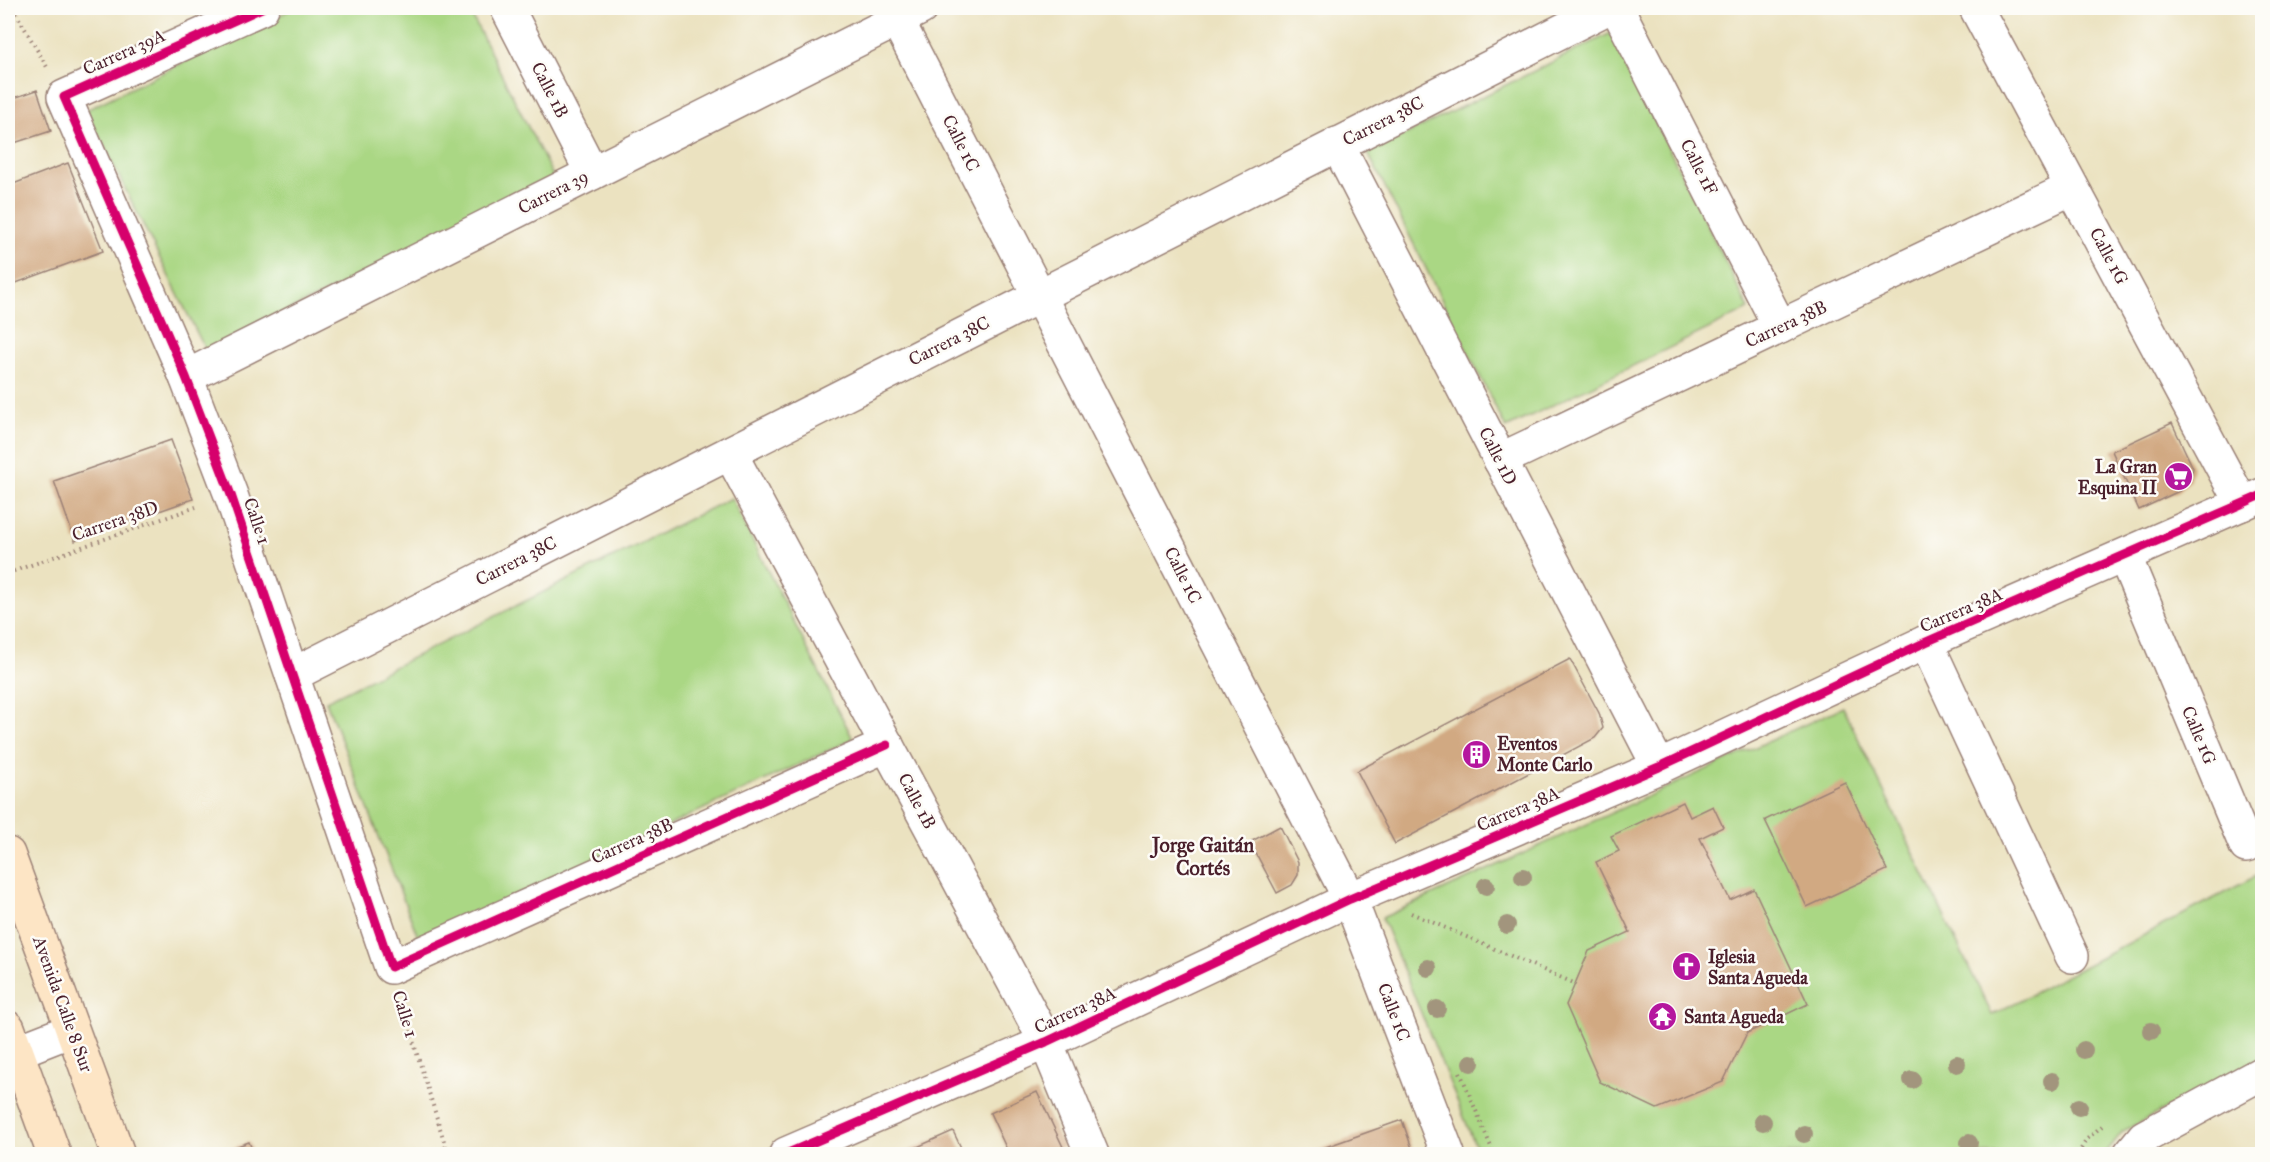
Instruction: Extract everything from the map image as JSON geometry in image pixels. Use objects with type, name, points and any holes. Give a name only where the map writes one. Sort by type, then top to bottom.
[{"type":"main road","name":"Avenida Calle 8 Sur","points":[[8,854],[118,1155]]},
{"type":"main road","points":[[10,1045],[54,1155]]},
{"type":"street","name":"Carrera 39A","points":[[64,97],[262,8]]},
{"type":"street","name":"Calle 1B","points":[[507,8],[592,173]]},
{"type":"street","name":"Carrera 38C","points":[[292,675],[1607,8]]},
{"type":"street","name":"Calle 1F","points":[[1617,8],[1780,327]]},
{"type":"street","name":"Calle 1G","points":[[1976,8],[2072,188],[2252,499]]},
{"type":"street","name":"Carrera 39","points":[[186,377],[592,173],[903,12]]},
{"type":"street","name":"Calle 1C","points":[[903,12],[1039,296],[1350,899],[1448,1155]]},
{"type":"street","name":"Calle 1","points":[[64,97],[186,377],[231,495],[391,967]]},
{"type":"street","name":"Calle 1D","points":[[1337,144],[1659,767]]},
{"type":"street","name":"Carrera 38B","points":[[1500,460],[2072,188]]},
{"type":"street","name":"Calle 1B","points":[[730,453],[1046,1042],[1092,1155]]},
{"type":"street","name":"Carrera 38A","points":[[786,1155],[1046,1042],[1350,899],[1659,767],[1926,642],[2125,557],[2252,499]]},
{"type":"street","name":"Calle 1G","points":[[2125,557],[2254,842]]},
{"type":"street","points":[[1926,642],[2072,956]]},
{"type":"street","name":"Carrera 38B","points":[[391,967],[887,745]]},
{"type":"street","points":[[10,1045],[72,1030]]},
{"type":"street","points":[[2130,1155],[2144,1137],[2262,1073]]},
{"type":"path","points":[[13,8],[64,97]]},
{"type":"path","points":[[1400,908],[1576,984]]},
{"type":"path","points":[[1458,1067],[1494,1155]]},
{"type":"green space","points":[[294,8],[468,8],[555,180],[206,351],[86,110]]},
{"type":"green space","points":[[1611,33],[1749,309],[1506,428],[1368,153]]},
{"type":"green space","points":[[731,498],[853,739],[420,942],[326,701]]},
{"type":"green space","points":[[1843,707],[1992,1015],[2262,873],[2262,1059],[2123,1131],[2105,1154],[1479,1154],[1382,918]]},
{"type":"building","points":[[37,90],[51,131],[8,145],[8,100]]},
{"type":"building","points":[[68,163],[103,251],[8,286],[8,186]]},
{"type":"building","points":[[2172,423],[2193,468],[2189,482],[2179,491],[2139,510],[2112,451]]},
{"type":"building","points":[[171,440],[193,499],[75,541],[54,481]]},
{"type":"building","name":"Eventos Monte Carlo","points":[[1570,659],[1599,713],[1603,728],[1595,738],[1395,844],[1357,771]]},
{"type":"building","points":[[1845,782],[1887,870],[1807,907],[1765,820]]},
{"type":"building","name":"Iglesia Santa Agueda","points":[[1683,802],[1690,817],[1713,806],[1723,827],[1700,838],[1730,900],[1754,889],[1808,1004],[1747,1033],[1723,1082],[1657,1109],[1600,1082],[1566,1005],[1589,951],[1630,932],[1596,862],[1619,851],[1611,836]]},
{"type":"building","points":[[1280,826],[1298,862],[1298,875],[1292,885],[1277,893],[1250,842]]},
{"type":"building","points":[[1037,1092],[1063,1147],[1048,1154],[1009,1154],[990,1113]]},
{"type":"building","points":[[1402,1120],[1414,1154],[1306,1154]]},
{"type":"building","points":[[953,1131],[964,1154],[907,1154],[906,1152]]},
{"type":"building","points":[[249,1142],[254,1154],[215,1154]]},
{"type":"cycle path","points":[[262,8],[64,97],[186,377],[231,495],[391,967],[887,745]]},
{"type":"cycle path","points":[[786,1154],[1046,1042],[1350,899],[1659,767],[1926,642],[2262,495]]},
{"type":"place","name":"La Gran Esquina II","points":[[2178,477]]},
{"type":"place","name":"Eventos Monte Carlo","points":[[1476,754]]},
{"type":"place","name":"Iglesia Santa Agueda","points":[[1687,967]]},
{"type":"place","name":"Santa Agueda","points":[[1663,1017]]},
{"type":"district","name":"Jorge Gaitán Cortés","points":[[1203,856]]}]
